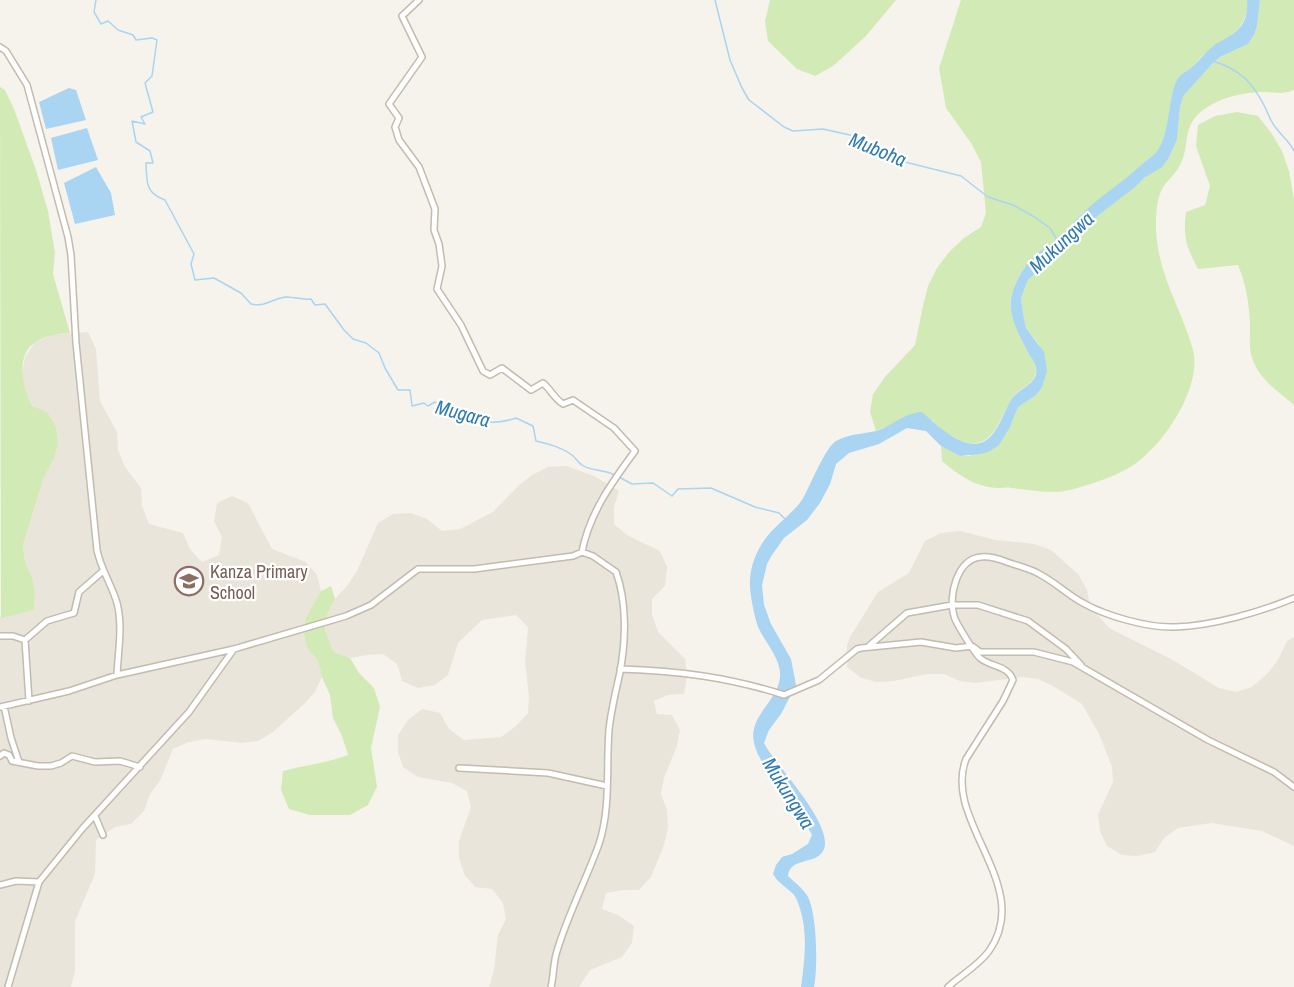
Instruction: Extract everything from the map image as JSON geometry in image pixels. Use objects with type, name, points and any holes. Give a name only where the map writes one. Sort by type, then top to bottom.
[{"type":"street","points":[[418,0],[402,16],[422,57],[389,104],[399,118],[395,128],[399,140],[419,167],[435,209],[434,230],[439,244],[442,266],[437,289],[460,325],[483,371],[490,375],[502,368],[531,390],[543,383],[551,390],[554,398],[563,404],[573,400],[614,428],[635,451],[616,476],[596,511],[585,534],[582,552]]},
{"type":"street","points":[[0,47],[6,51],[27,85],[68,237],[76,343],[100,565],[117,603],[120,620],[117,675]]},
{"type":"street","points":[[20,762],[2,707],[69,691],[117,675],[234,649],[346,616],[367,608],[418,569],[479,568],[573,556],[582,552],[593,556],[616,572],[621,591],[624,622],[620,669],[609,731],[607,786],[599,843],[562,936],[554,963],[551,987]]},
{"type":"street","points":[[948,987],[980,962],[990,950],[997,936],[1002,903],[996,879],[965,802],[961,781],[966,759],[1003,701],[1012,685],[1013,678],[1002,668],[981,659],[955,621],[952,605],[958,574],[967,561],[980,557],[998,559],[1039,573],[1097,611],[1166,627],[1211,622],[1254,612],[1294,598]]},
{"type":"street","points":[[25,640],[47,621],[74,613],[79,592],[103,571]]},
{"type":"street","points":[[868,647],[907,613],[952,605],[978,605],[1028,621],[1066,649],[1087,671]]},
{"type":"street","points":[[0,636],[13,636],[25,640]]},
{"type":"street","points":[[25,640],[29,701]]},
{"type":"street","points":[[620,669],[720,678],[784,695],[819,680],[857,649],[868,647],[921,642],[956,648],[972,646],[980,652],[1034,652],[1073,662],[1208,740],[1274,772],[1294,788]]},
{"type":"street","points":[[8,987],[39,882],[189,712],[234,649]]},
{"type":"street","points":[[0,756],[4,753],[9,755],[12,761],[38,766],[62,763],[74,756],[95,762],[120,761],[140,767]]},
{"type":"street","points":[[459,768],[548,773],[607,786]]},
{"type":"street","points":[[95,816],[103,835]]},
{"type":"street","points":[[0,885],[16,881],[39,882]]},
{"type":"shaded area","points":[[88,332],[96,349],[100,401],[117,432],[118,450],[125,467],[141,488],[142,506],[149,524],[183,533],[190,549],[202,562],[219,555],[222,537],[214,521],[217,503],[232,496],[248,503],[272,549],[306,562],[317,575],[321,591],[306,617],[307,648],[318,661],[322,677],[315,692],[303,705],[273,732],[258,741],[242,743],[206,739],[189,742],[173,749],[144,811],[131,824],[115,827],[96,840],[95,874],[75,921],[75,972],[71,987],[0,987],[0,617],[34,610],[35,593],[32,577],[25,562],[23,545],[44,477],[53,460],[25,391],[22,374],[25,357],[35,342],[52,335]]},
{"type":"shaded area","points":[[567,466],[594,476],[619,491],[614,507],[614,524],[627,535],[660,551],[667,567],[665,586],[652,599],[652,615],[658,632],[685,659],[687,676],[684,694],[668,695],[654,701],[657,714],[672,715],[680,730],[661,794],[667,810],[668,828],[651,877],[639,890],[606,893],[602,909],[618,915],[634,926],[632,943],[622,957],[590,970],[579,987],[489,987],[494,970],[498,935],[506,919],[503,903],[492,889],[475,887],[464,874],[459,858],[459,841],[471,807],[467,791],[452,783],[418,777],[403,767],[398,752],[398,735],[408,720],[422,709],[440,713],[449,729],[464,740],[501,737],[516,726],[528,713],[529,696],[525,662],[528,627],[516,615],[482,620],[458,643],[448,675],[435,685],[418,688],[402,681],[397,664],[383,654],[350,658],[334,652],[326,635],[324,618],[335,599],[357,571],[378,523],[393,514],[411,513],[427,519],[442,531],[460,529],[493,512],[532,475],[548,467]]},
{"type":"shaded area","points":[[960,531],[996,540],[1034,544],[1051,550],[1078,574],[1087,590],[1090,606],[1109,628],[1173,660],[1219,688],[1236,692],[1252,687],[1267,674],[1278,660],[1287,641],[1294,637],[1294,846],[1262,831],[1211,823],[1178,828],[1164,838],[1155,852],[1138,856],[1122,855],[1107,846],[1100,831],[1098,815],[1113,782],[1112,767],[1099,734],[1082,704],[1038,679],[1021,677],[976,683],[960,681],[944,674],[927,674],[877,682],[861,678],[847,667],[847,645],[850,637],[878,592],[909,573],[925,541],[941,533]]},
{"type":"green space","points":[[770,0],[896,0],[865,37],[833,66],[815,76],[797,69],[768,41],[765,21]]},
{"type":"green space","points":[[961,0],[1247,0],[1247,11],[1240,27],[1202,56],[1175,83],[1165,133],[1158,151],[1084,212],[1060,238],[1035,256],[1019,276],[1011,297],[1012,316],[1036,371],[1031,382],[1013,397],[993,433],[979,443],[957,439],[932,420],[885,427],[876,431],[870,412],[873,394],[885,377],[915,345],[928,286],[937,268],[964,238],[981,227],[986,213],[981,162],[971,143],[946,108],[939,68]]},
{"type":"green space","points":[[1260,0],[1294,0],[1294,90],[1282,93],[1263,92],[1233,96],[1204,109],[1191,124],[1181,163],[1162,189],[1157,204],[1156,229],[1161,262],[1193,350],[1194,366],[1191,383],[1176,418],[1164,435],[1138,462],[1113,476],[1074,489],[1050,492],[998,488],[982,486],[961,475],[942,461],[941,446],[960,456],[970,456],[1010,427],[1018,407],[1035,396],[1039,344],[1026,328],[1021,298],[1028,280],[1100,214],[1168,159],[1177,140],[1182,96],[1220,57],[1248,44],[1257,26]]},
{"type":"green space","points":[[0,87],[5,90],[14,109],[48,211],[55,253],[53,274],[70,333],[57,334],[37,341],[25,354],[22,372],[29,399],[32,406],[47,412],[56,427],[58,444],[44,477],[23,545],[25,562],[32,577],[35,593],[34,610],[1,618]]},
{"type":"green space","points":[[1237,112],[1258,116],[1282,151],[1289,171],[1294,199],[1294,405],[1267,382],[1258,371],[1251,355],[1248,301],[1238,265],[1198,269],[1186,241],[1186,212],[1205,205],[1210,186],[1196,146],[1198,125],[1215,116]]},
{"type":"green space","points":[[331,586],[335,599],[325,619],[327,636],[334,652],[350,658],[359,673],[374,688],[380,707],[371,748],[377,787],[368,805],[350,815],[310,815],[289,809],[281,790],[283,771],[348,755],[333,718],[330,695],[318,661],[307,648],[304,631],[306,617],[321,591]]},
{"type":"water","name":"Mukungwa","points":[[1247,0],[1260,0],[1254,35],[1248,44],[1220,57],[1183,96],[1177,140],[1162,167],[1144,178],[1100,214],[1028,280],[1021,298],[1024,319],[1026,328],[1044,352],[1047,371],[1042,387],[1035,396],[1018,407],[999,445],[980,454],[960,456],[941,446],[926,431],[907,428],[879,444],[849,453],[836,464],[830,484],[820,503],[807,520],[784,538],[767,564],[762,585],[764,605],[771,624],[791,659],[796,685],[781,714],[769,730],[764,743],[803,796],[821,827],[825,840],[823,851],[819,855],[793,866],[788,876],[808,897],[815,928],[814,987],[801,987],[805,942],[803,920],[796,898],[773,874],[782,857],[808,844],[812,835],[792,799],[761,760],[754,743],[755,724],[774,694],[780,677],[776,658],[758,627],[752,602],[750,577],[758,552],[769,534],[802,500],[827,451],[836,441],[876,431],[904,417],[922,412],[954,438],[964,442],[973,444],[983,442],[991,436],[1011,400],[1036,375],[1035,364],[1017,329],[1011,308],[1011,298],[1019,276],[1035,256],[1060,237],[1089,207],[1156,152],[1165,132],[1175,83],[1213,46],[1240,28],[1246,16]]},
{"type":"water","points":[[69,88],[76,90],[86,120],[46,129],[39,102]]},
{"type":"water","points":[[87,128],[98,160],[58,170],[51,138]]},
{"type":"water","points":[[96,167],[111,193],[115,215],[75,224],[64,183]]},
{"type":"waterway","name":"Mugara","points":[[96,0],[94,12],[101,24],[108,21],[118,30],[133,35],[136,40],[152,38],[157,40],[152,76],[145,83],[153,112],[141,117],[145,124],[132,121],[136,142],[150,151],[153,163],[146,163],[148,186],[154,194],[165,200],[194,254],[191,264],[195,280],[214,278],[241,293],[251,304],[256,305],[285,297],[311,299],[315,305],[325,304],[353,339],[366,343],[379,353],[398,390],[410,390],[412,406],[424,403],[428,406],[435,402],[454,413],[484,422],[516,418],[533,426],[536,441],[564,450],[586,467],[614,475]]},
{"type":"waterway","name":"Muboha","points":[[715,0],[730,60],[742,88],[749,100],[784,127],[793,131],[823,129],[850,135],[862,139],[893,159],[961,176],[988,197],[1013,205],[1033,216],[1050,228],[1057,240]]},
{"type":"waterway","points":[[1213,61],[1231,68],[1245,78],[1260,98],[1274,126],[1294,151]]},
{"type":"waterway","name":"Mugara","points":[[619,477],[632,484],[653,483],[672,496],[678,489],[711,488],[755,507],[779,513],[785,519]]},
{"type":"place","name":"Kanza Primary School","points":[[189,581]]}]
